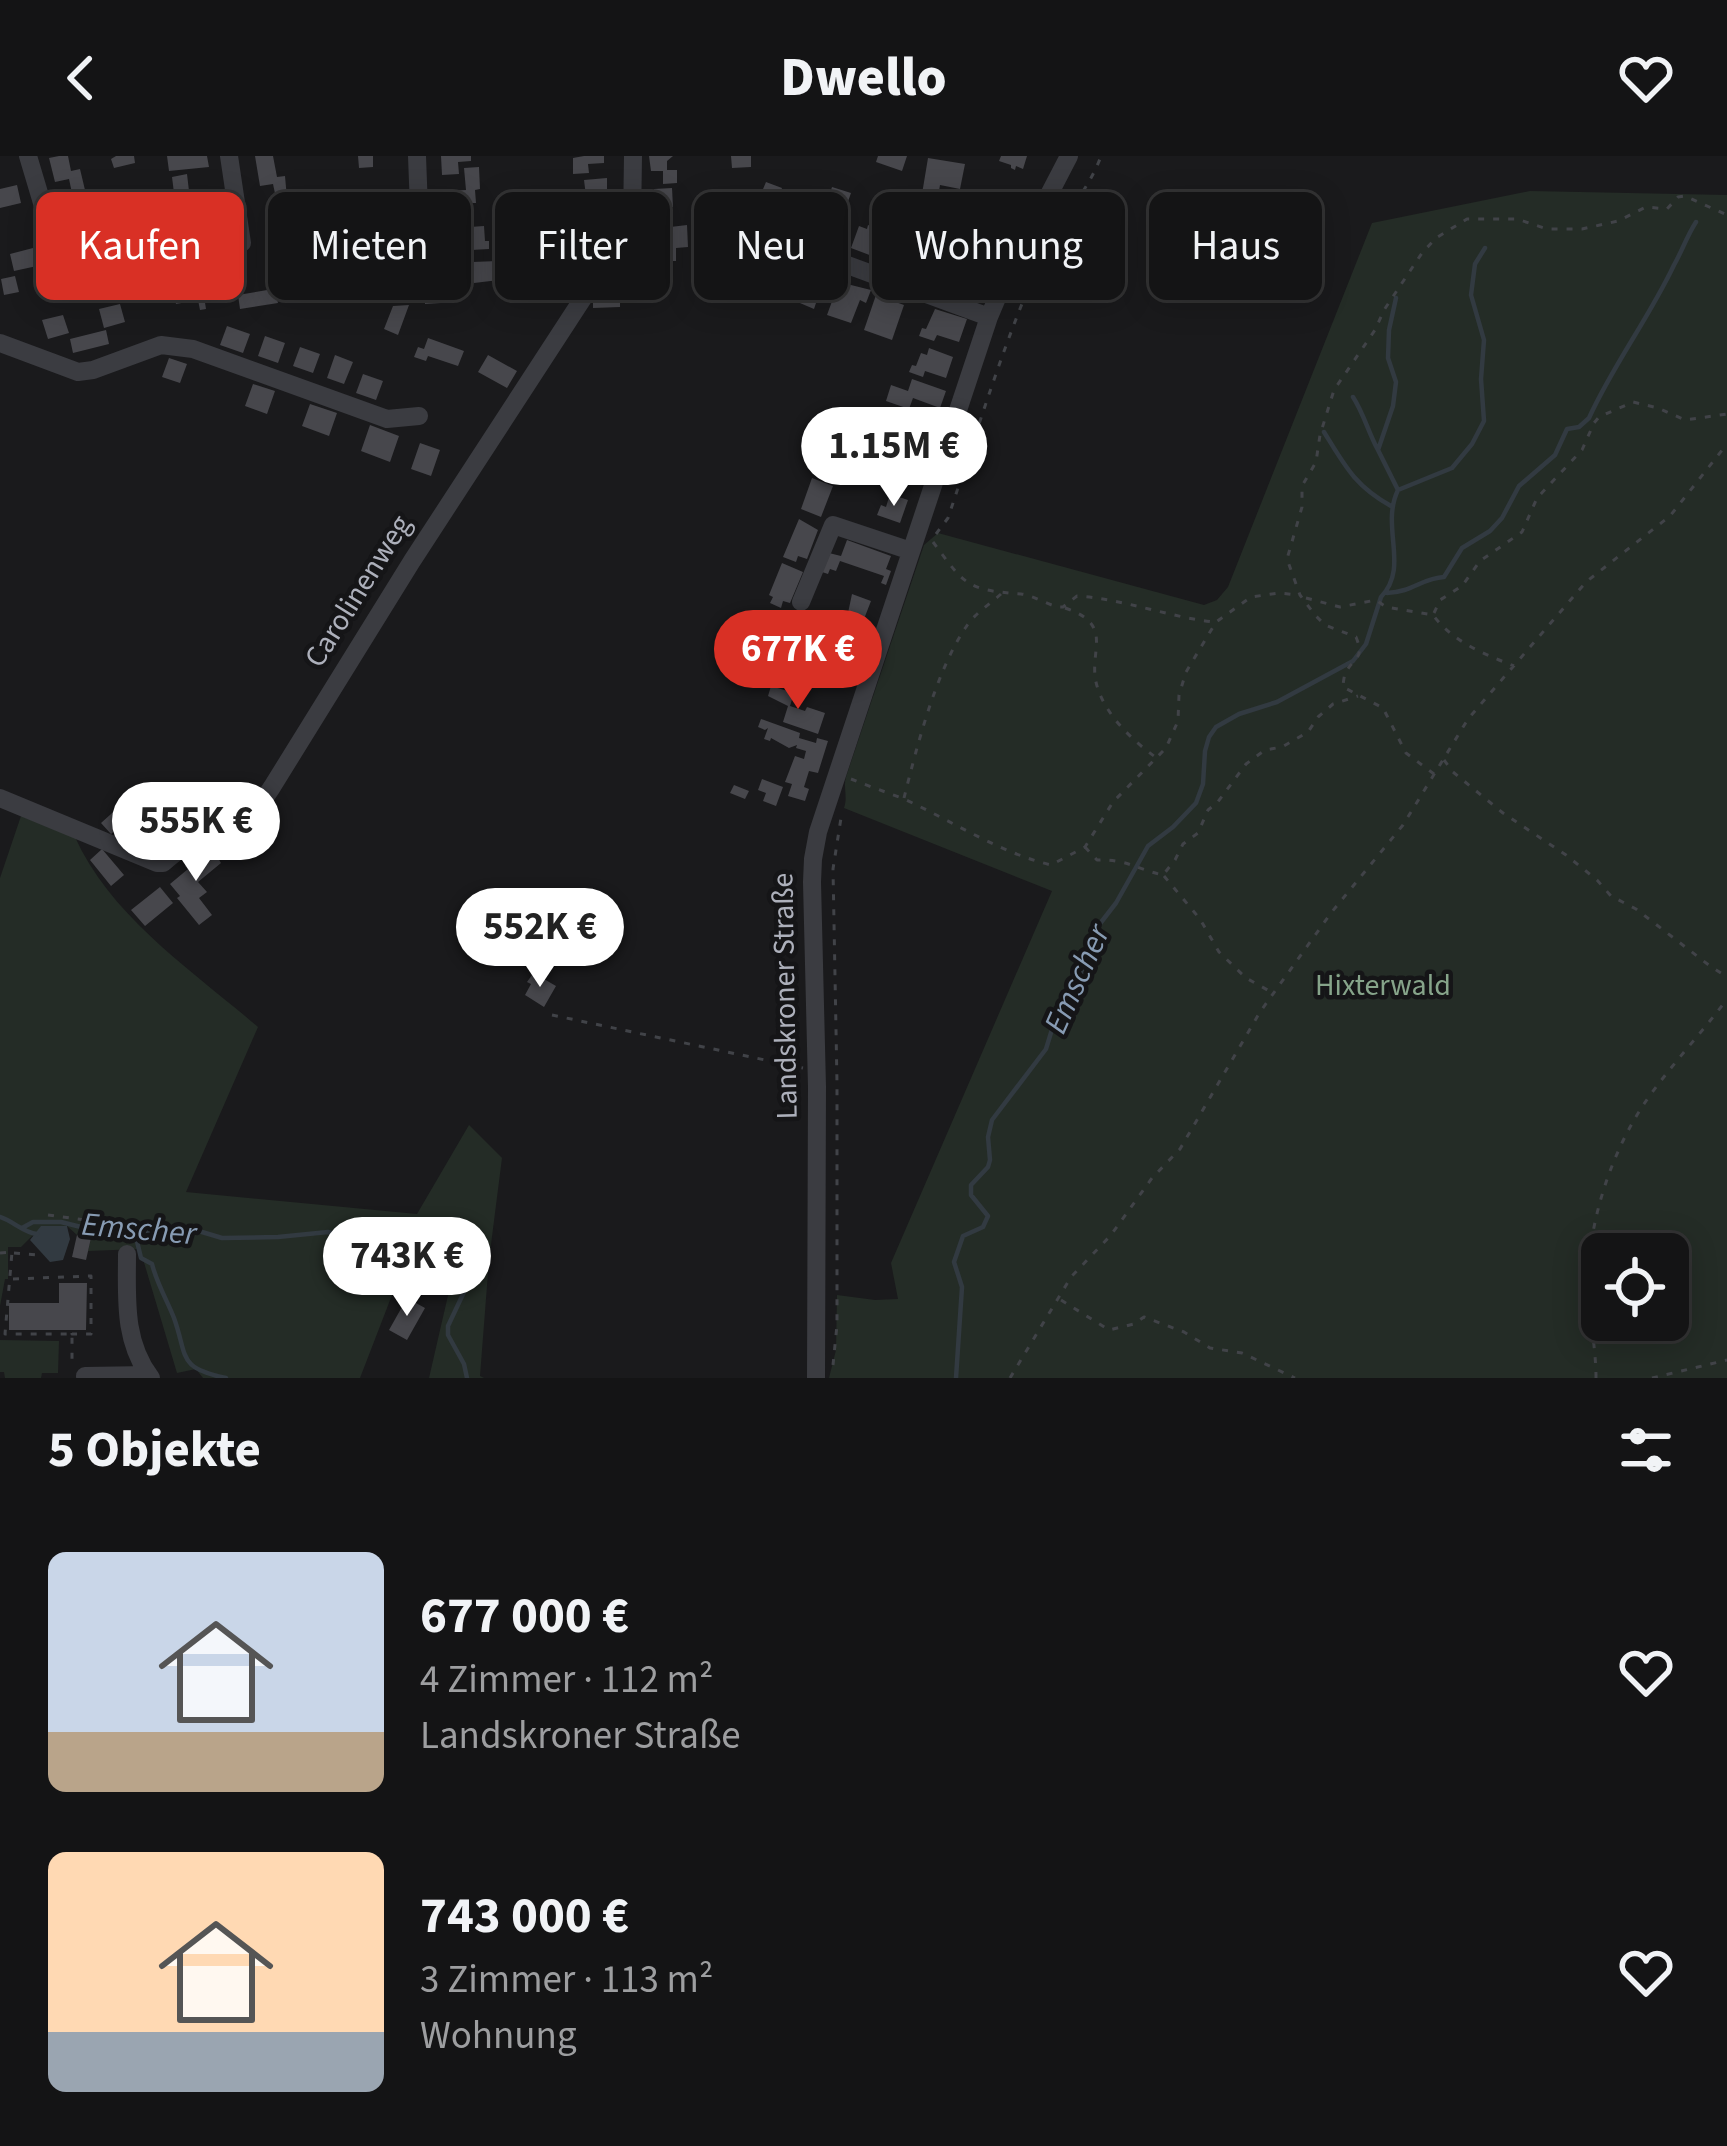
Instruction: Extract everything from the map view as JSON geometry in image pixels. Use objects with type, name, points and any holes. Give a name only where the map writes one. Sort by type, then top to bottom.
[{"type":"street","points":[[28,156],[39,192]]},
{"type":"street","points":[[229,156],[234,192]]},
{"type":"street","points":[[417,156],[418,192]]},
{"type":"street","name":"Carolinenweg","points":[[0,798],[157,863],[200,836],[250,817],[632,223],[633,156]]},
{"type":"street","name":"Landskroner Straße","points":[[824,1374],[813,859],[827,800],[921,545],[989,317],[1025,232],[1069,156]]},
{"type":"street","points":[[848,265],[989,317]]},
{"type":"street","points":[[0,344],[78,372],[161,345],[193,349],[387,419],[418,416]]},
{"type":"street","points":[[801,602],[833,525],[921,545]]},
{"type":"street","points":[[121,1247],[128,1330],[150,1377]]},
{"type":"street","points":[[86,1376],[150,1377]]},
{"type":"path","points":[[1101,156],[1086,189],[1037,265],[948,518],[921,545],[969,584],[988,592],[1025,594],[1077,612],[1094,628],[1099,644],[1093,662],[1100,696],[1126,732],[1157,758]]},
{"type":"path","points":[[1434,774],[1406,753],[1383,708],[1343,687],[1360,646],[1356,637],[1315,616],[1300,595],[1287,560],[1302,507],[1302,486],[1316,462],[1334,390],[1436,238],[1467,219],[1516,219],[1547,229],[1582,229],[1618,221],[1646,207],[1667,208],[1685,196],[1727,215]]},
{"type":"path","points":[[1433,615],[1440,599],[1462,586],[1480,561],[1522,532],[1538,498],[1582,450],[1599,417],[1633,401],[1685,420],[1727,413]]},
{"type":"path","points":[[1010,1378],[1071,1277],[1180,1149],[1274,993],[1403,825],[1468,719],[1586,582],[1670,516],[1727,444]]},
{"type":"path","points":[[904,800],[940,679],[967,625],[1002,594]]},
{"type":"path","points":[[845,780],[904,800],[985,842],[1052,866],[1085,847],[1113,802],[1166,748],[1178,722],[1186,672],[1216,622],[1251,597],[1300,595],[1340,607],[1376,600],[1387,607],[1433,615],[1454,637],[1516,666]]},
{"type":"path","points":[[1063,608],[1077,596],[1110,598],[1216,622]]},
{"type":"path","points":[[1163,875],[1246,764],[1265,750],[1282,747],[1308,732],[1333,704],[1360,696]]},
{"type":"path","points":[[1443,758],[1453,772],[1566,855],[1611,896],[1727,976]]},
{"type":"path","points":[[824,1374],[837,1325],[832,869],[844,808]]},
{"type":"path","points":[[1085,847],[1097,860],[1121,860],[1163,875],[1200,919],[1219,952],[1246,978],[1274,993]]},
{"type":"path","points":[[1596,1378],[1588,1287],[1597,1215],[1632,1124],[1727,999]]},
{"type":"path","points":[[552,1015],[816,1071]]},
{"type":"path","points":[[48,1215],[115,1224],[121,1247]]},
{"type":"path","points":[[0,1252],[39,1255]]},
{"type":"path","points":[[11,1279],[91,1276],[91,1334],[4,1334],[12,1252]]},
{"type":"path","points":[[1059,1299],[1109,1330],[1154,1319],[1210,1348],[1242,1352],[1295,1378]]},
{"type":"path","points":[[72,1332],[72,1376],[86,1376]]},
{"type":"path","points":[[1652,1378],[1727,1360]]},
{"type":"green space","name":"Hixterwald","points":[[1530,191],[1727,195],[1727,1378],[829,1378],[836,1350],[837,1295],[898,1299],[891,1263],[1052,891],[844,808],[846,777],[924,545],[938,533],[1204,605],[1217,600],[1228,587],[1372,223]]},
{"type":"green space","points":[[21,816],[75,837],[110,893],[132,918],[258,1027],[186,1192],[417,1214],[469,1125],[502,1158],[489,1260],[480,1376],[484,1378],[429,1378],[458,1252],[414,1238],[360,1378],[203,1378],[196,1369],[177,1373],[140,1249],[88,1251],[91,1238],[67,1226],[33,1235],[21,1247],[8,1247],[8,1279],[0,1306],[0,878]]},
{"type":"green space","points":[[0,1340],[59,1341],[58,1373],[5,1378],[0,1372]]},
{"type":"shaded area","points":[[41,1226],[67,1226],[70,1239],[63,1260],[50,1262],[30,1240]]},
{"type":"building","points":[[68,156],[71,171],[80,169],[85,190],[72,192],[69,179],[55,182],[49,158]]},
{"type":"building","points":[[134,156],[135,163],[114,168],[111,159]]},
{"type":"building","points":[[167,156],[207,156],[209,167],[169,171]]},
{"type":"building","points":[[255,156],[273,156],[277,177],[285,176],[286,192],[275,192],[273,184],[260,186]]},
{"type":"building","points":[[358,156],[373,156],[373,167],[359,168]]},
{"type":"building","points":[[441,156],[471,156],[471,161],[458,162],[459,174],[442,175]]},
{"type":"building","points":[[604,156],[604,163],[588,164],[589,173],[573,174],[573,158]]},
{"type":"building","points":[[649,156],[673,156],[667,170],[677,170],[677,183],[663,184],[663,171],[651,171]]},
{"type":"building","points":[[731,156],[751,156],[751,167],[732,168]]},
{"type":"building","points":[[878,156],[907,156],[902,171],[876,162]]},
{"type":"building","points":[[1001,156],[1027,156],[1023,169],[1016,166],[1015,170],[999,161]]},
{"type":"building","points":[[928,158],[965,164],[960,189],[940,185],[939,192],[922,192]]},
{"type":"building","points":[[479,167],[476,203],[471,203],[471,192],[446,192],[466,190],[464,168]]},
{"type":"building","points":[[187,174],[189,191],[174,192],[172,177]]},
{"type":"building","points":[[607,178],[607,192],[586,192],[584,180]]},
{"type":"building","points":[[766,182],[782,188],[781,192],[762,192]]},
{"type":"building","points":[[17,185],[21,203],[0,208],[0,189]]},
{"type":"building","points":[[672,188],[673,207],[670,192],[654,189]]},
{"type":"building","points":[[687,225],[688,247],[676,248],[676,261],[670,261],[670,227]]},
{"type":"building","points":[[484,226],[489,249],[471,250],[471,227]]},
{"type":"building","points":[[859,226],[872,227],[872,256],[851,248]]},
{"type":"building","points":[[33,248],[36,266],[14,271],[10,254]]},
{"type":"building","points":[[495,261],[495,280],[474,283],[472,262]]},
{"type":"building","points":[[15,276],[19,292],[4,295],[1,279]]},
{"type":"building","points":[[848,284],[871,290],[866,303],[860,300],[851,323],[827,315],[832,300],[848,300]]},
{"type":"building","points":[[268,290],[268,300],[278,303],[240,309],[244,294]]},
{"type":"building","points":[[593,300],[620,300],[620,307],[593,308]]},
{"type":"building","points":[[793,300],[817,300],[814,309]]},
{"type":"building","points":[[874,300],[904,305],[892,340],[864,330]]},
{"type":"building","points":[[120,304],[125,322],[104,328],[99,309]]},
{"type":"building","points":[[409,305],[398,335],[384,329],[393,306]]},
{"type":"building","points":[[935,309],[967,319],[959,342],[937,335],[934,341],[919,336]]},
{"type":"building","points":[[63,315],[69,333],[48,339],[42,320]]},
{"type":"building","points":[[227,326],[250,334],[243,353],[220,345]]},
{"type":"building","points":[[106,330],[109,344],[73,353],[70,339]]},
{"type":"building","points":[[265,336],[285,343],[278,363],[258,356]]},
{"type":"building","points":[[428,338],[464,351],[458,366],[428,356],[426,361],[414,357]]},
{"type":"building","points":[[300,347],[320,354],[313,373],[293,366]]},
{"type":"building","points":[[929,348],[953,357],[946,378],[909,372]]},
{"type":"building","points":[[335,355],[353,362],[344,384],[327,378]]},
{"type":"building","points":[[488,355],[517,371],[507,388],[478,372]]},
{"type":"building","points":[[169,358],[187,364],[180,383],[162,377]]},
{"type":"building","points":[[363,374],[383,381],[376,400],[356,393]]},
{"type":"building","points":[[912,379],[946,391],[940,408],[913,398],[909,409],[886,401],[891,385],[908,391]]},
{"type":"building","points":[[253,384],[275,391],[267,414],[245,406]]},
{"type":"building","points":[[310,404],[337,413],[329,436],[302,426]]},
{"type":"building","points":[[370,425],[399,436],[390,462],[361,451]]},
{"type":"building","points":[[420,443],[440,450],[431,476],[411,469]]},
{"type":"building","points":[[812,478],[833,486],[821,517],[801,509]]},
{"type":"building","points":[[890,494],[908,500],[900,523],[877,515]]},
{"type":"building","points":[[799,519],[818,530],[807,559],[798,556],[796,562],[783,557]]},
{"type":"building","points":[[847,540],[891,556],[886,585],[881,583],[884,576],[840,561],[836,571],[822,572],[829,553],[841,556]]},
{"type":"building","points":[[782,563],[803,572],[790,603],[783,601],[781,608],[770,603],[773,597],[769,595]]},
{"type":"building","points":[[852,594],[871,601],[864,619],[848,613]]},
{"type":"building","points":[[845,619],[860,625],[855,638],[860,639],[858,649],[851,662],[833,655],[842,632],[837,631]]},
{"type":"building","points":[[771,686],[794,693],[790,706],[825,713],[818,734],[783,722],[788,706],[768,696]]},
{"type":"building","points":[[761,719],[800,733],[799,738],[828,741],[818,773],[809,771],[805,801],[788,796],[792,784],[785,782],[795,756],[804,759],[806,751],[764,739],[768,728],[758,727]]},
{"type":"building","points":[[762,779],[783,787],[776,806],[763,801],[766,793],[758,790]]},
{"type":"building","points":[[734,785],[749,791],[745,799],[730,793]]},
{"type":"building","points":[[121,805],[131,817],[111,834],[101,823]]},
{"type":"building","points":[[210,845],[221,863],[198,882],[207,892],[199,898],[212,915],[199,925],[170,884]]},
{"type":"building","points":[[102,849],[124,875],[111,886],[90,860]]},
{"type":"building","points":[[160,887],[173,903],[145,926],[131,910]]},
{"type":"building","points":[[532,975],[556,986],[544,1007],[525,995]]},
{"type":"building","points":[[77,1235],[91,1238],[86,1260],[72,1257]]},
{"type":"building","points":[[59,1283],[87,1283],[86,1330],[9,1330],[9,1303],[59,1303]]},
{"type":"building","points":[[407,1298],[425,1308],[407,1340],[389,1330]]},
{"type":"waterway","name":"Emscher","points":[[1387,593],[1444,577],[1462,548],[1490,531],[1519,486],[1555,455],[1567,429],[1589,418],[1696,222]]},
{"type":"waterway","name":"Emscher","points":[[956,1378],[962,1287],[954,1262],[963,1236],[983,1227],[988,1216],[971,1195],[971,1185],[988,1167],[992,1120],[1046,1049],[1057,1013],[1082,976],[1092,934],[1116,903],[1148,846],[1196,803],[1203,784],[1205,751],[1216,727],[1277,702],[1353,661],[1366,644],[1393,573],[1392,518],[1398,490],[1452,468],[1484,421],[1484,340],[1471,295],[1475,264],[1485,248]]},
{"type":"waterway","points":[[1396,298],[1388,358],[1396,382],[1378,450],[1398,490]]},
{"type":"waterway","points":[[1353,397],[1378,450]]},
{"type":"waterway","points":[[1324,432],[1360,483],[1391,506]]},
{"type":"waterway","name":"Emscher","points":[[0,1217],[37,1234]]},
{"type":"waterway","name":"Emscher","points":[[22,1228],[33,1222],[61,1222],[124,1234],[182,1226],[222,1238],[328,1232],[374,1244],[422,1230],[434,1232],[475,1256],[448,1326],[467,1378]]},
{"type":"waterway","points":[[135,1233],[141,1258],[152,1264],[187,1359],[199,1370],[226,1378]]}]
